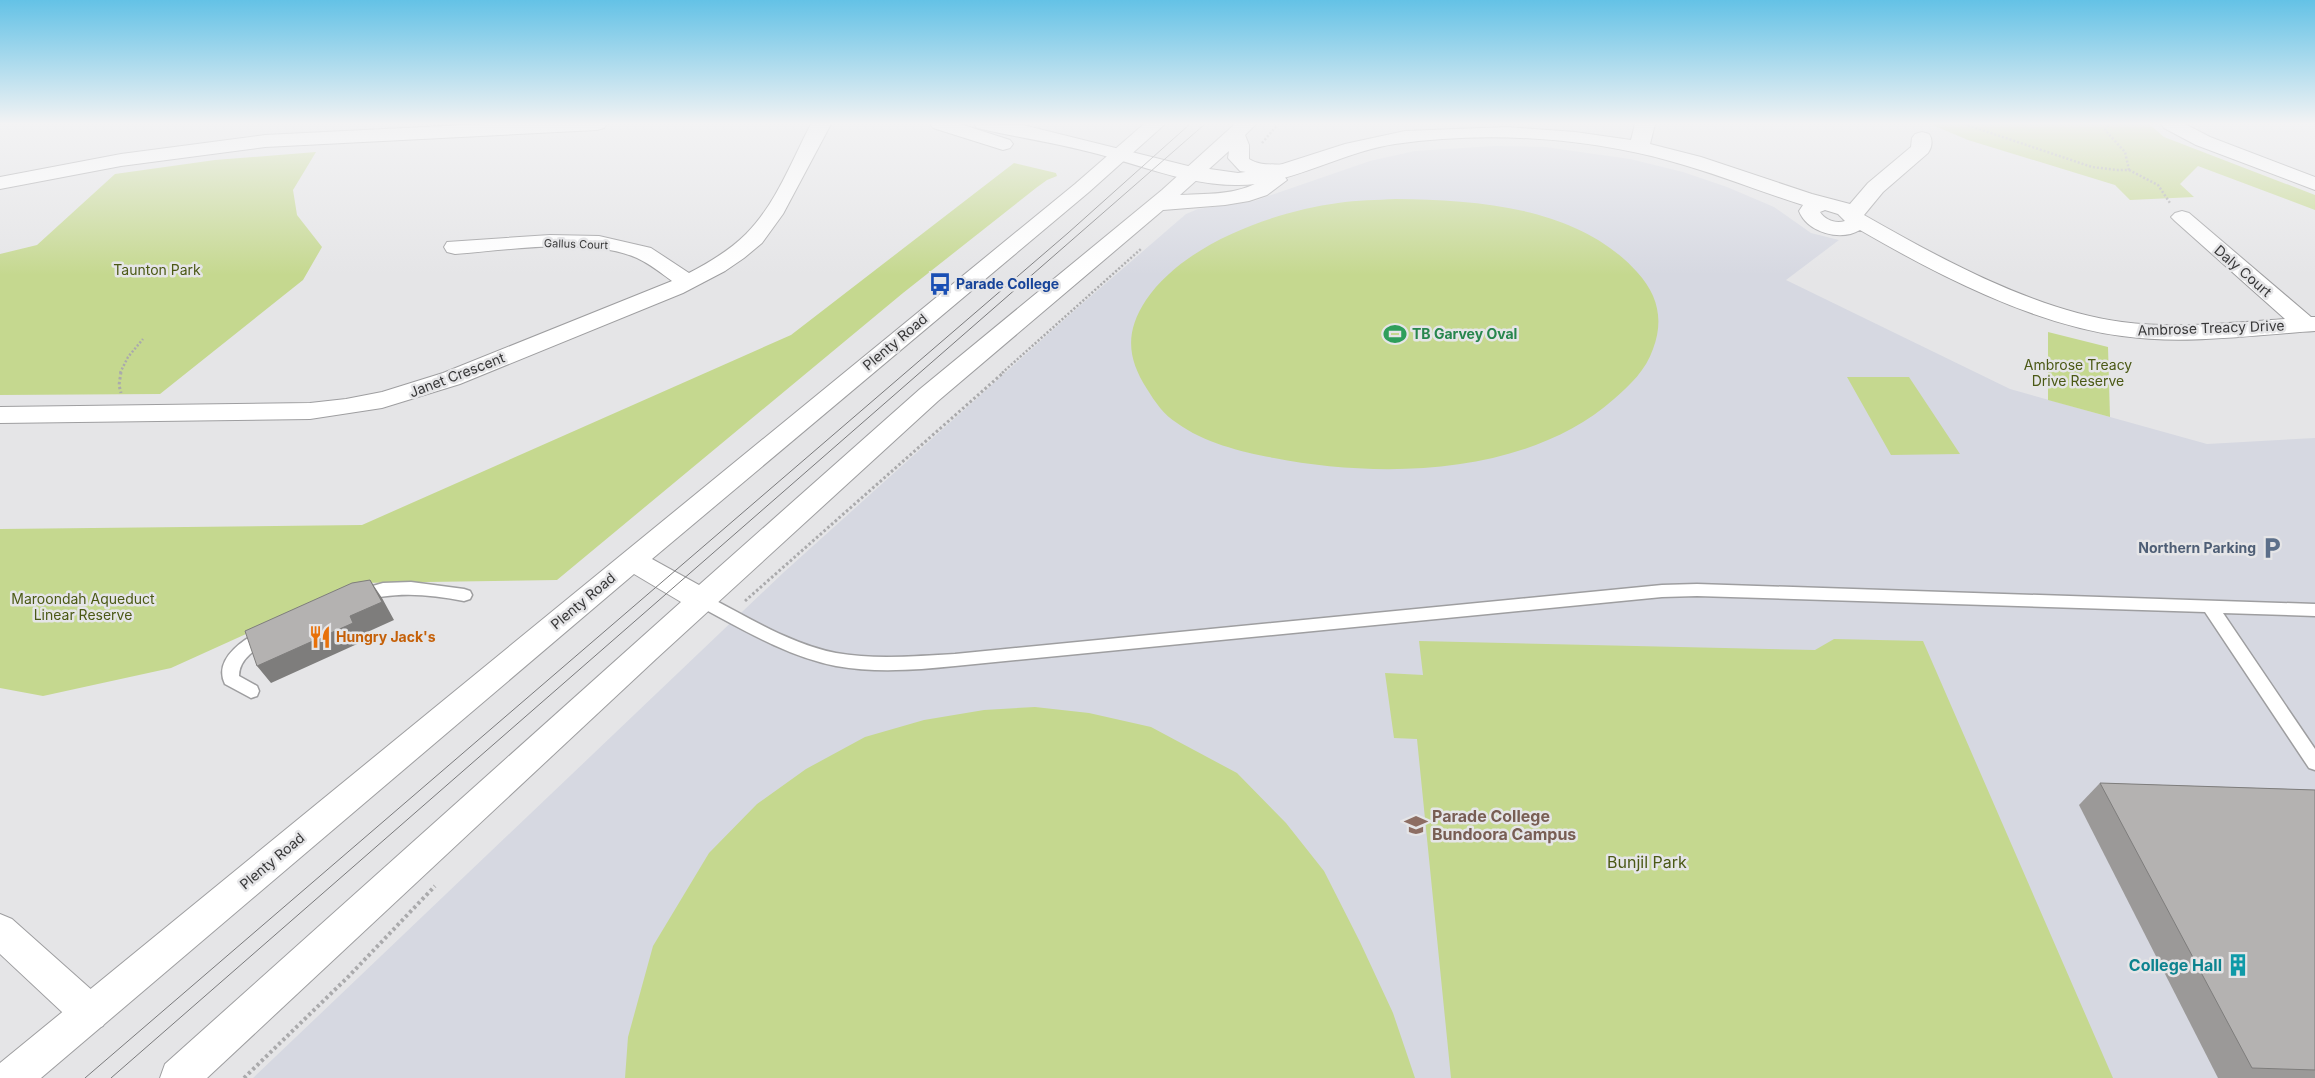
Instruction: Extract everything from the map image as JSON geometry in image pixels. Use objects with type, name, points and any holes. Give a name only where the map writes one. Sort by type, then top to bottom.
[{"type":"main road","points":[[0,183],[46,174]]},
{"type":"main road","name":"Janet Crescent","points":[[0,415],[310,411],[339,409],[421,390],[688,282],[738,253],[767,223],[794,174]]},
{"type":"main road","name":"Plenty Road","points":[[12,1078],[632,560],[1080,174]]},
{"type":"main road","points":[[1172,174],[1229,189],[1281,175]]},
{"type":"main road","points":[[179,1078],[702,600],[974,356],[1191,174]]},
{"type":"main road","points":[[1731,174],[1821,208],[1875,186]]},
{"type":"main road","points":[[1851,221],[1861,202],[1875,186],[1890,174]]},
{"type":"main road","points":[[2290,174],[2315,184]]},
{"type":"main road","points":[[1153,206],[1165,202],[1227,199],[1249,195],[1281,175]]},
{"type":"main road","name":"Ambrose Treacy Drive","points":[[1821,208],[1822,225],[1851,221],[2013,298],[2067,318],[2096,325],[2166,332],[2310,324]]},
{"type":"main road","name":"Daly Court","points":[[2182,217],[2310,324]]},
{"type":"main road","name":"Gallus Court","points":[[455,247],[559,242],[605,243],[643,253],[660,262],[688,282]]},
{"type":"main road","points":[[632,560],[702,600]]},
{"type":"main road","points":[[0,931],[90,1013]]},
{"type":"lane","points":[[340,604],[367,592],[380,590],[446,591],[464,594]]},
{"type":"lane","points":[[702,600],[799,648],[834,659],[864,663],[902,664],[1662,591],[1706,590],[2315,610]]},
{"type":"lane","points":[[2210,606],[2315,763]]},
{"type":"lane","points":[[251,691],[231,679],[230,672],[233,662],[249,645],[287,627]]},
{"type":"path","points":[[2137,174],[2158,185],[2182,217]]},
{"type":"path","points":[[728,614],[771,580],[1149,242]]},
{"type":"path","points":[[122,396],[118,383],[119,372],[143,339]]},
{"type":"path","points":[[244,1078],[348,977],[439,882]]},
{"type":"shaded area","name":"Parade College Bundoora Campus","points":[[1331,174],[1690,174],[1727,187],[1774,207],[1811,233],[1839,240],[1786,280],[2010,389],[2207,444],[2315,438],[2315,1078],[253,1078],[783,573],[1076,309],[1186,214],[1198,209],[1254,201]]},
{"type":"green space","name":"Taunton Park","points":[[115,174],[302,174],[293,190],[297,215],[322,247],[303,280],[160,394],[0,395],[0,254],[37,245]]},
{"type":"green space","name":"Maroondah Aqueduct Linear Reserve","points":[[999,174],[1056,174],[1057,176],[1036,188],[903,293],[557,580],[359,583],[171,668],[43,696],[0,688],[0,529],[362,525],[791,335]]},
{"type":"green space","points":[[2080,174],[2190,174],[2180,184],[2194,197],[2130,200],[2115,185]]},
{"type":"green space","points":[[2220,174],[2261,174],[2315,195],[2315,210]]},
{"type":"green space","name":"TB Garvey Oval","points":[[1396,199],[1493,205],[1526,212],[1557,221],[1586,233],[1613,250],[1644,281],[1650,290],[1657,308],[1658,328],[1656,338],[1650,357],[1642,370],[1632,383],[1614,399],[1579,425],[1539,444],[1497,457],[1452,465],[1406,469],[1360,468],[1316,465],[1274,458],[1236,450],[1199,436],[1172,420],[1164,412],[1140,378],[1132,356],[1131,345],[1134,323],[1139,312],[1146,300],[1163,280],[1183,262],[1207,247],[1259,223],[1313,207],[1338,203]]},
{"type":"green space","name":"Ambrose Treacy Drive Reserve","points":[[2048,332],[2108,347],[2110,417],[2048,400]]},
{"type":"green space","points":[[1847,377],[1909,377],[1960,454],[1891,455]]},
{"type":"green space","name":"Bunjil Park","points":[[1834,639],[1923,641],[2113,1078],[1451,1078],[1417,739],[1394,738],[1385,673],[1423,675],[1419,641],[1815,650]]},
{"type":"green space","points":[[1035,707],[1089,713],[1151,727],[1237,773],[1286,823],[1324,871],[1393,1013],[1415,1078],[625,1078],[628,1037],[653,946],[709,853],[757,804],[806,769],[865,737],[924,720],[984,710]]},
{"type":"building","points":[[370,580],[382,602],[350,616],[353,623],[257,666],[245,631],[352,583]]},
{"type":"building","name":"College Hall","points":[[2100,783],[2315,790],[2315,1070],[2252,1068]]},
{"type":"tram line","points":[[85,1078],[1068,233],[1134,174]]},
{"type":"tram line","points":[[111,1078],[1147,174]]},
{"type":"place","name":"Parade College","points":[[940,284]]},
{"type":"place","name":"TB Garvey Oval","points":[[1395,334]]},
{"type":"place","name":"Northern Parking","points":[[2272,548]]},
{"type":"place","name":"Hungry Jack's","points":[[320,637]]},
{"type":"place","name":"Parade College Bundoora Campus","points":[[1416,825]]},
{"type":"place","name":"College Hall","points":[[2238,965]]}]
